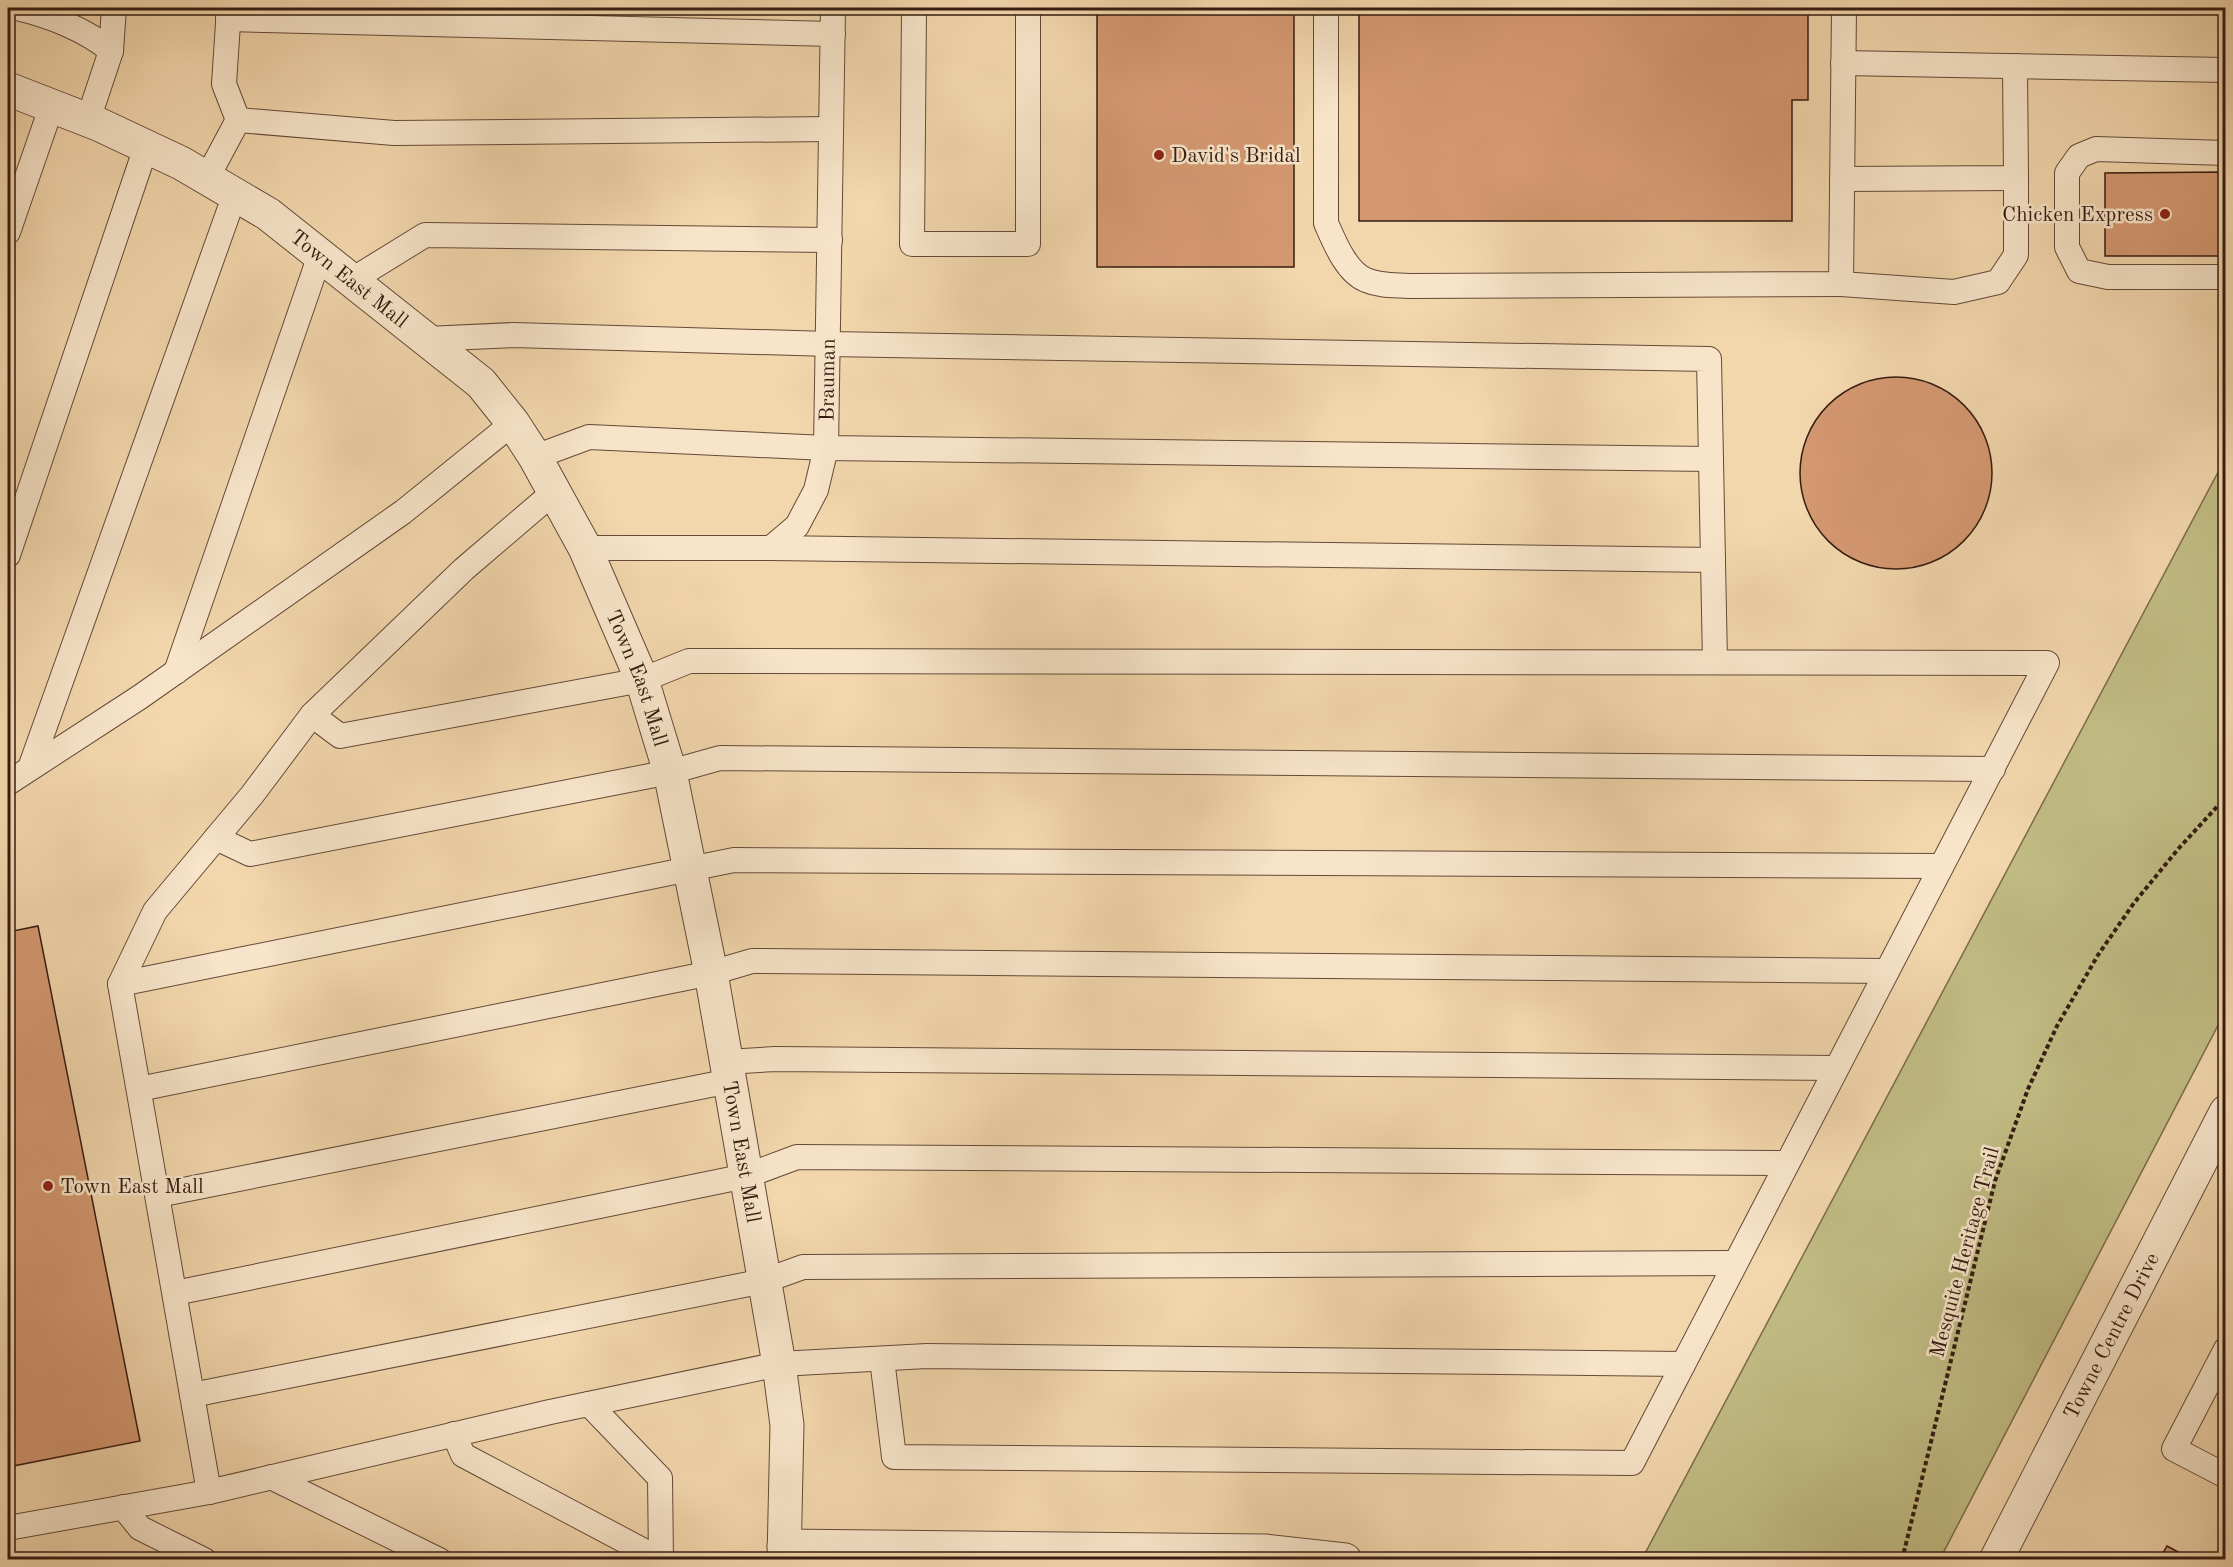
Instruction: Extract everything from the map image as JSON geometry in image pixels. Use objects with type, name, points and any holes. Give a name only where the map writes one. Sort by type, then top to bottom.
[{"type":"street","name":"Town East Mall","points":[[8,89],[88,120],[182,163],[268,214],[482,383],[513,423],[535,457],[585,548],[642,680],[670,772],[711,974],[779,1364],[786,1425],[784,1553]]},
{"type":"street","name":"Towne Centre Drive","points":[[1996,1560],[2226,1112]]},
{"type":"street","points":[[784,1553],[1265,1551],[1345,1560]]},
{"type":"lane","points":[[17,8],[41,13],[101,42],[111,51]]},
{"type":"lane","points":[[88,120],[111,51],[114,8]]},
{"type":"lane","name":"Brauman","points":[[771,548],[797,526],[816,490],[826,448],[833,8]]},
{"type":"lane","points":[[914,8],[912,244],[1028,244],[1028,8]]},
{"type":"lane","points":[[1326,8],[1326,223],[1332,237],[1358,275],[1365,280],[1382,285],[1841,284],[1954,292],[1998,282],[2016,255],[2015,66]]},
{"type":"lane","points":[[1841,284],[1844,8]]},
{"type":"lane","points":[[207,177],[238,120],[224,84],[229,13],[833,34]]},
{"type":"lane","points":[[1844,63],[2226,70]]},
{"type":"lane","points":[[8,232],[52,105]]},
{"type":"lane","points":[[238,120],[394,133],[831,129]]},
{"type":"lane","points":[[8,555],[146,147]]},
{"type":"lane","points":[[2226,153],[2096,148],[2079,156],[2067,173],[2067,247],[2079,271],[2108,277],[2226,277]]},
{"type":"lane","points":[[1842,179],[2016,178]]},
{"type":"lane","points":[[30,768],[235,194]]},
{"type":"lane","points":[[352,280],[425,236],[830,240]]},
{"type":"lane","points":[[176,672],[320,255]]},
{"type":"lane","points":[[426,339],[513,334],[829,344],[1709,360],[1715,662]]},
{"type":"lane","points":[[8,783],[176,672],[404,512],[513,423]]},
{"type":"lane","points":[[535,457],[589,437],[826,448],[1711,459]]},
{"type":"lane","points":[[209,1492],[120,984],[155,911],[252,795],[312,715],[464,569],[554,492]]},
{"type":"lane","points":[[585,548],[771,548],[1713,560]]},
{"type":"lane","points":[[312,715],[340,736],[642,680],[689,661],[2047,663],[1632,1463],[894,1457],[882,1359]]},
{"type":"lane","points":[[216,838],[250,854],[670,772],[720,758],[1993,769]]},
{"type":"lane","points":[[120,984],[734,860],[1941,866]]},
{"type":"lane","points":[[139,1089],[711,974],[752,961],[1887,971]]},
{"type":"lane","points":[[158,1195],[728,1072],[775,1059],[1836,1068]]},
{"type":"lane","points":[[175,1293],[746,1176],[797,1157],[1787,1163]]},
{"type":"lane","points":[[192,1395],[764,1281],[803,1267],[1735,1263]]},
{"type":"lane","points":[[2226,1349],[2174,1449],[2226,1476]]},
{"type":"lane","points":[[8,1528],[209,1492],[454,1434],[779,1364],[927,1356],[1683,1364]]},
{"type":"lane","points":[[454,1434],[463,1455],[661,1560],[660,1478],[589,1404]]},
{"type":"lane","points":[[272,1477],[439,1560]]},
{"type":"lane","points":[[123,1507],[140,1528],[204,1560]]},
{"type":"path","name":"Mesquite Heritage Trail","points":[[1902,1560],[1995,1181],[2028,1089],[2057,1026],[2098,955],[2179,848],[2226,797]]},
{"type":"shaded area","points":[[2225,459],[2225,1012],[1940,1559],[1642,1559]]},
{"type":"building","points":[[1097,8],[1294,8],[1294,267],[1097,267]]},
{"type":"building","points":[[1359,8],[1808,8],[1808,100],[1792,100],[1792,221],[1359,221]]},
{"type":"building","name":"Chicken Express","points":[[2226,172],[2226,256],[2105,256],[2105,173]]},
{"type":"building","points":[[1896,377],[1933,384],[1964,405],[1985,436],[1992,473],[1985,510],[1964,541],[1933,562],[1896,569],[1859,562],[1828,541],[1807,510],[1800,473],[1807,436],[1828,405],[1859,384]]},
{"type":"building","name":"Town East Mall","points":[[38,926],[140,1441],[8,1467],[8,932]]},
{"type":"building","points":[[2167,1546],[2193,1560],[2159,1560]]},
{"type":"place","name":"David's Bridal","points":[[1159,155]]},
{"type":"place","name":"Chicken Express","points":[[2165,214]]},
{"type":"place","name":"Town East Mall","points":[[48,1186]]}]
